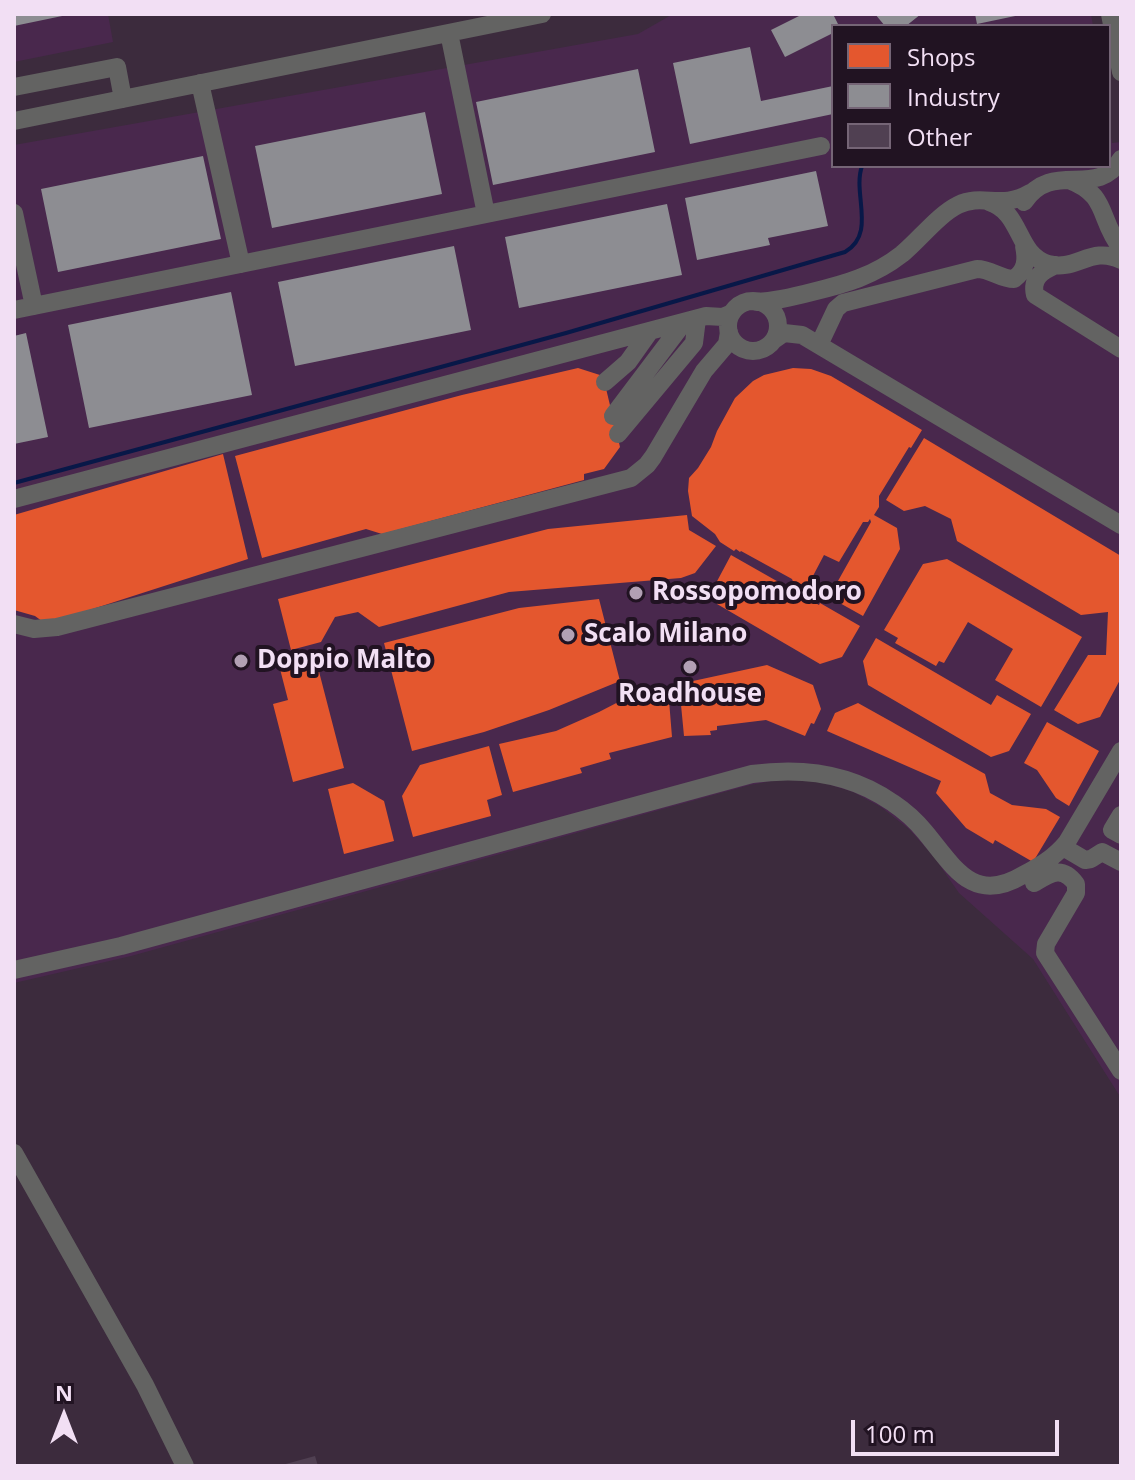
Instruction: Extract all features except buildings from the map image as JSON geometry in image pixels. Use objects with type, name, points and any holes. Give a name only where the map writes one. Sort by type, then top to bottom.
[{"type":"street","points":[[14,121],[542,14]]},
{"type":"street","points":[[1110,14],[1121,72]]},
{"type":"street","points":[[449,33],[486,214]]},
{"type":"street","points":[[14,87],[117,67],[123,99]]},
{"type":"street","points":[[200,83],[241,264]]},
{"type":"street","points":[[14,310],[821,146]]},
{"type":"street","points":[[14,499],[706,316],[723,317],[741,304],[776,301],[851,283],[879,270],[904,252],[956,206],[975,200],[1014,201],[1041,184],[1055,180],[1102,176],[1121,158]]},
{"type":"street","points":[[985,201],[996,204],[1010,215],[1034,256],[1056,265],[1075,264],[1097,247],[1103,234],[1108,193],[1121,158]]},
{"type":"street","points":[[1069,180],[1094,194],[1121,248]]},
{"type":"street","points":[[819,345],[836,309],[843,303],[977,269],[991,271],[1001,278],[1014,279],[1024,269],[1026,262],[1018,218],[1030,193]]},
{"type":"street","points":[[14,213],[34,306]]},
{"type":"street","points":[[1087,257],[1107,256],[1121,260]]},
{"type":"street","points":[[1056,265],[1039,275],[1034,282],[1035,295],[1121,349]]},
{"type":"street","points":[[774,340],[781,304],[793,297]]},
{"type":"street","points":[[757,302],[771,309],[776,318]]},
{"type":"street","points":[[14,624],[34,629],[57,627],[631,478],[653,457],[704,371],[727,344],[732,313]]},
{"type":"street","points":[[615,425],[694,343],[690,321]]},
{"type":"street","points":[[605,382],[628,362],[650,331]]},
{"type":"street","points":[[729,332],[737,345],[745,349]]},
{"type":"street","points":[[715,358],[726,352],[761,350],[784,333],[796,333],[1119,524]]},
{"type":"street","points":[[14,970],[121,946],[771,771],[832,776],[873,791],[911,817],[963,877],[992,887],[1011,883],[1051,859],[1063,847],[1121,751]]},
{"type":"street","points":[[1121,815],[1112,830],[1121,835]]},
{"type":"street","points":[[1063,847],[1081,860],[1091,859],[1102,852],[1121,862]]},
{"type":"street","points":[[976,883],[984,893],[1003,897],[1017,893],[1053,872],[1063,872],[1074,879],[1076,893],[1046,944],[1045,953],[1121,1071]]},
{"type":"street","points":[[14,1153],[145,1385],[185,1466]]},
{"type":"shaded area","points":[[14,14],[108,14],[113,42],[14,62]]},
{"type":"shaded area","name":"Scalo Milano","points":[[673,14],[1091,14],[1093,24],[831,24],[831,168],[1111,168],[1111,137],[1112,143],[1121,142],[1121,1098],[1033,959],[959,893],[934,857],[909,829],[881,807],[853,792],[821,782],[783,779],[750,785],[131,956],[14,983],[14,145],[638,34]]},
{"type":"waterway","points":[[14,483],[566,333],[845,252],[855,244],[862,224],[862,168]]},
{"type":"place","name":"Rossopomodoro","points":[[636,593]]},
{"type":"place","name":"Scalo Milano","points":[[568,635]]},
{"type":"place","name":"Doppio Malto","points":[[241,661]]},
{"type":"place","name":"Roadhouse","points":[[690,667]]}]
